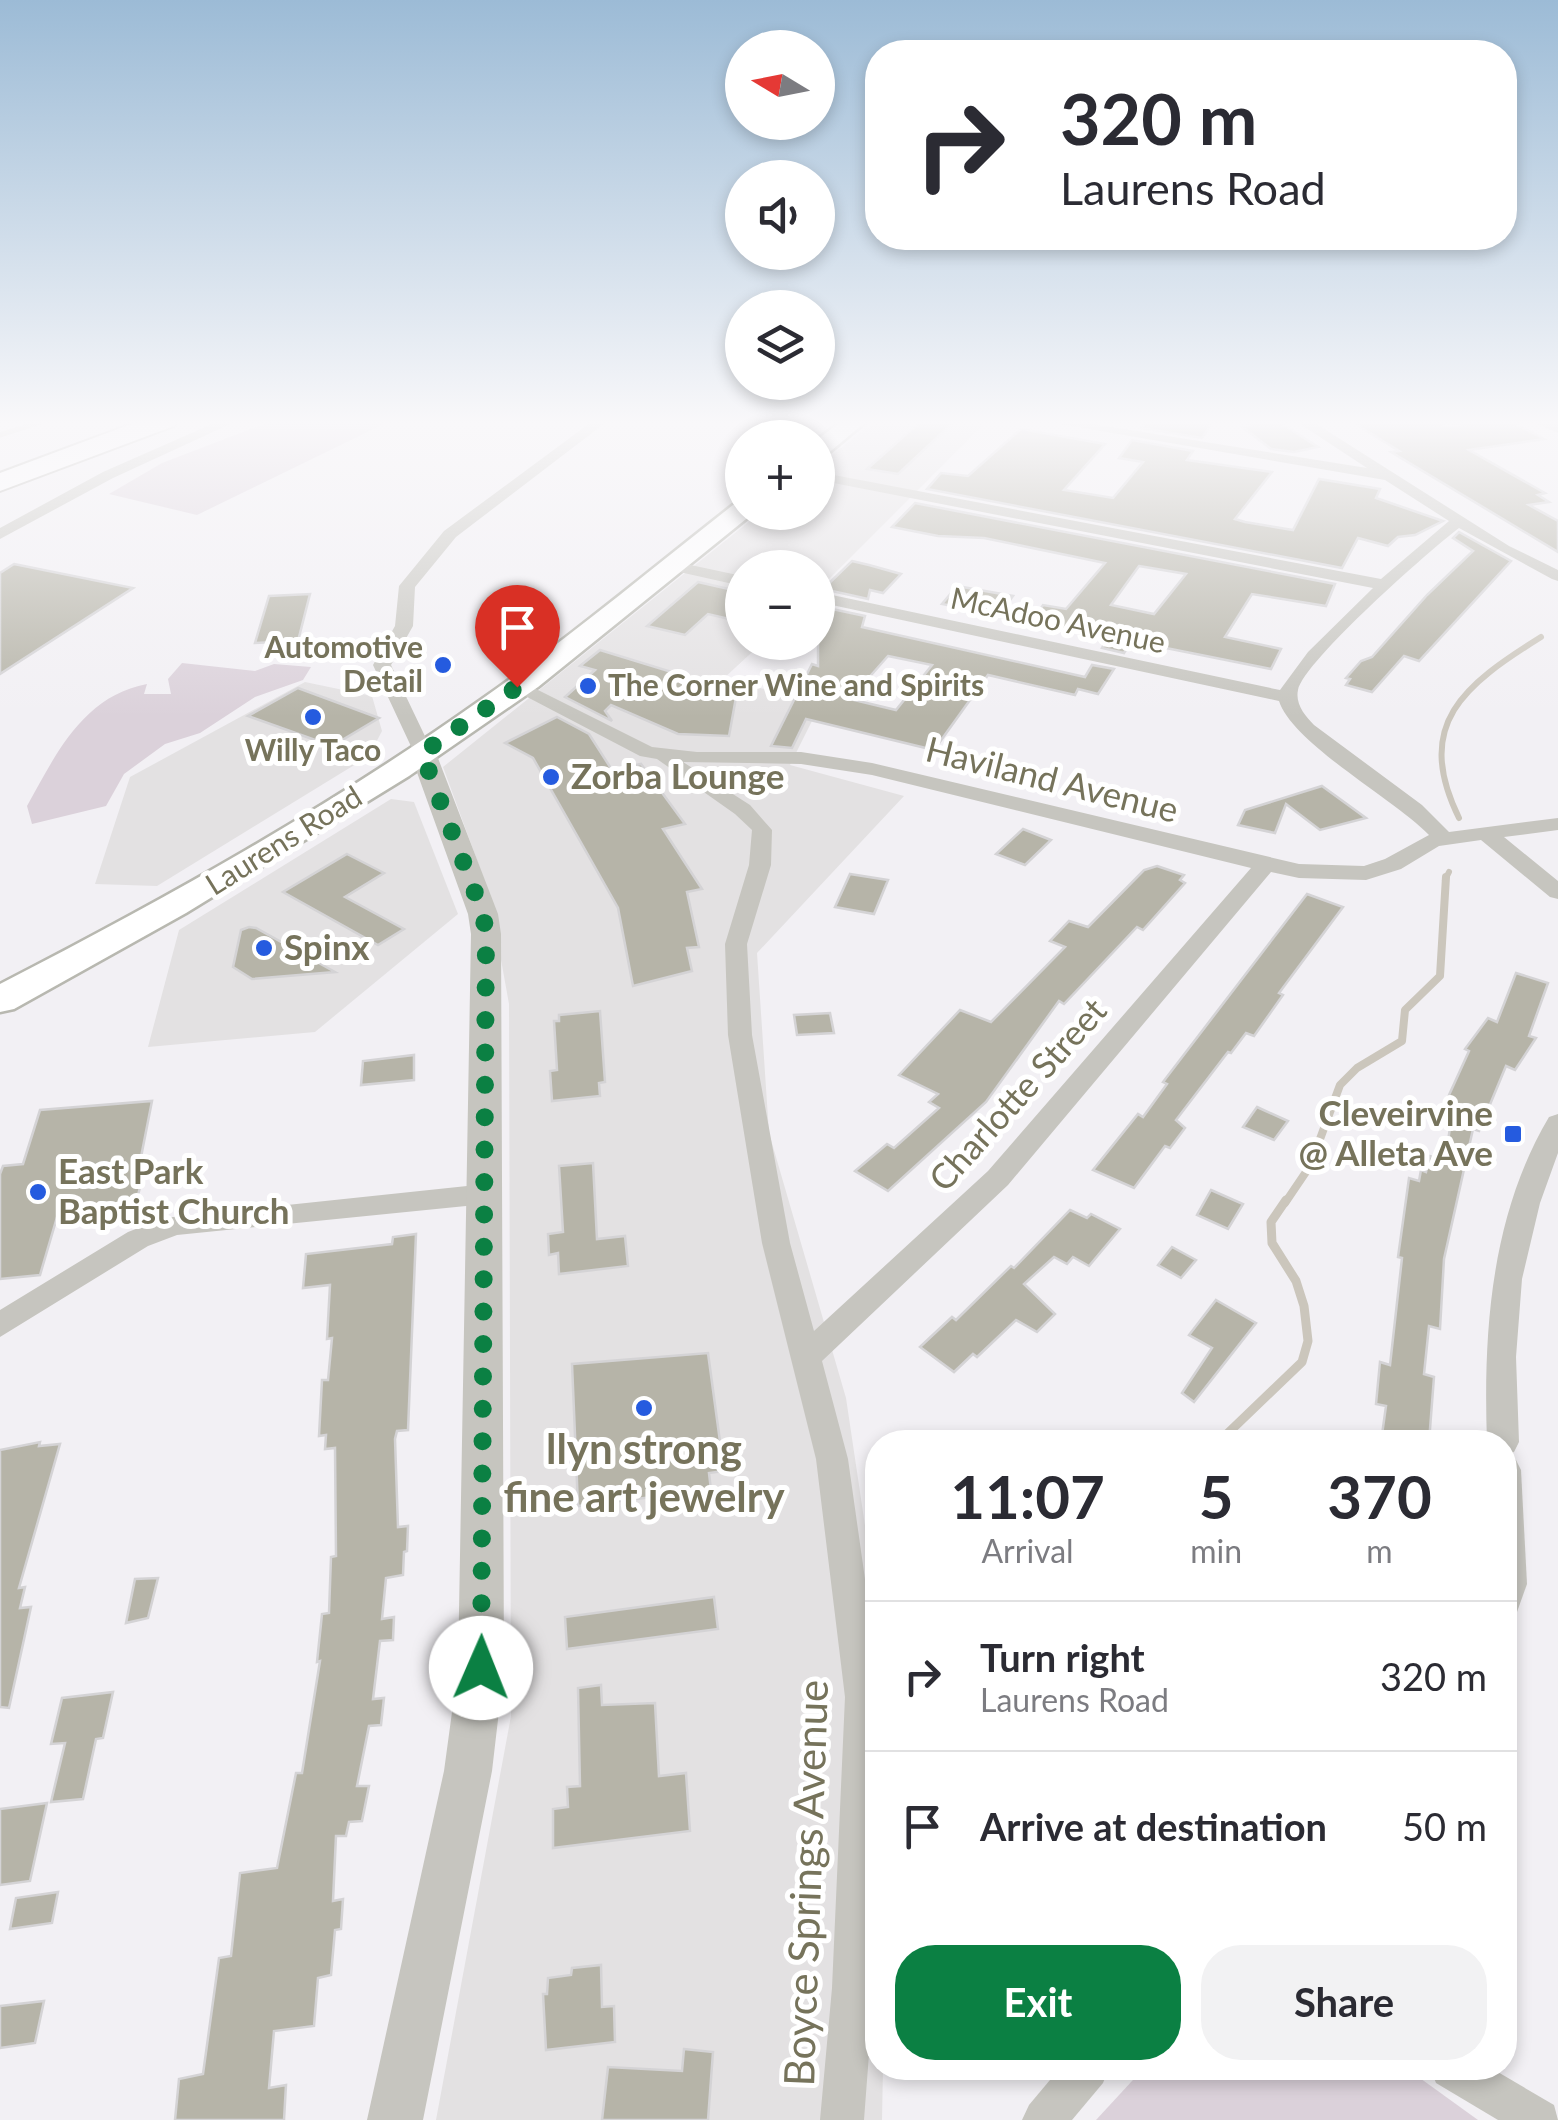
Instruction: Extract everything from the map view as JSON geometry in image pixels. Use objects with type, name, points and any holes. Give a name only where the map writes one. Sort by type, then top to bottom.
[{"type":"main road","name":"Laurens Road","points":[[0,1000],[217,884],[422,753],[517,687],[725,524]]},
{"type":"street","points":[[0,534],[28,519]]},
{"type":"street","points":[[395,2120],[468,1772],[481,1668],[486,1194],[483,914],[422,753],[382,665],[404,626],[407,586],[450,534],[470,519]]},
{"type":"street","points":[[1041,519],[1385,585]]},
{"type":"street","points":[[1455,519],[1526,562],[1558,576]]},
{"type":"street","points":[[1444,838],[1416,809],[1306,729],[1295,717],[1288,698],[1296,671],[1458,521]]},
{"type":"street","points":[[672,566],[725,578]]},
{"type":"street","name":"McAdoo Avenue","points":[[835,602],[1288,698]]},
{"type":"street","name":"Haviland Avenue","points":[[517,687],[636,748],[664,755],[800,758],[872,769],[1265,865],[1339,875],[1366,873],[1444,838],[1558,824]]},
{"type":"street","name":"Boyce Springs Avenue","points":[[664,755],[682,775],[743,808],[762,830],[760,865],[736,944],[740,1035],[776,1243],[832,1458],[863,1697],[852,1988],[842,2120]]},
{"type":"street","points":[[1488,835],[1558,892]]},
{"type":"street","name":"Charlotte Street","points":[[806,1356],[998,1178],[1265,865]]},
{"type":"street","points":[[1502,1430],[1498,1372],[1503,1296],[1516,1235],[1558,1123]]},
{"type":"street","points":[[0,1325],[138,1239],[174,1224],[486,1194]]},
{"type":"street","points":[[1044,2120],[1078,2080]]},
{"type":"street","points":[[1471,2080],[1538,2120]]},
{"type":"shaded area","points":[[835,519],[889,519],[835,573],[835,550],[725,550],[725,660],[744,660],[723,679],[821,703],[790,765],[904,796],[757,953],[769,1133],[846,1398],[865,1525],[865,2080],[883,2080],[882,2120],[436,2120],[511,1716],[509,1004],[489,893],[443,767],[739,530],[835,530]]},
{"type":"shaded area","points":[[182,663],[255,671],[274,664],[311,667],[303,680],[255,697],[200,733],[165,744],[124,774],[106,806],[32,824],[27,806],[74,730],[105,701],[125,691],[147,684],[144,694],[171,694],[168,679]]},
{"type":"shaded area","points":[[305,682],[372,696],[382,731],[369,756],[157,886],[95,884],[130,777]]},
{"type":"shaded area","points":[[391,799],[414,802],[458,914],[315,1032],[148,1047],[179,930]]},
{"type":"shaded area","points":[[1133,2080],[1423,2080],[1478,2120],[1096,2120]]},
{"type":"building","points":[[900,519],[998,519],[1335,584],[1326,606],[1252,594],[1225,637],[1281,649],[1271,669],[1161,647],[1129,645],[1124,653],[1102,648],[1107,639],[1031,623],[1043,605],[1066,609],[1105,563],[984,538],[938,536],[892,527]],"holes":[[[1139,566],[1186,574],[1154,614],[1111,605]]]},
{"type":"building","points":[[1084,519],[1235,519],[1293,530],[1299,519],[1443,521],[1415,535],[1398,537],[1388,546],[1358,538],[1342,568]]},
{"type":"building","points":[[1503,519],[1558,521],[1558,552]]},
{"type":"building","points":[[1459,532],[1511,561],[1419,661],[1404,656],[1372,692],[1346,685],[1350,679],[1346,678],[1361,661],[1372,657],[1473,551],[1453,538]]},
{"type":"building","points":[[852,561],[901,574],[883,593],[870,590],[868,599],[835,592],[835,577]]},
{"type":"building","points":[[14,564],[133,588],[0,674],[0,573]]},
{"type":"building","points":[[698,582],[725,588],[725,618],[708,614],[685,635],[647,626]]},
{"type":"building","points":[[957,586],[1013,596],[999,615],[942,604]]},
{"type":"building","points":[[310,594],[298,641],[255,643],[269,596]]},
{"type":"building","points":[[835,610],[865,616],[862,627],[1085,677],[1092,665],[1114,669],[1098,694],[1078,689],[1075,695],[988,675],[934,750],[806,719],[792,748],[771,746],[812,664],[835,660]],"holes":[[[888,656],[932,665],[896,710],[850,699]]]},
{"type":"building","points":[[600,650],[737,692],[729,736],[678,734],[611,705],[605,711],[612,721],[565,697],[595,670],[580,666]]},
{"type":"building","name":"Willy Taco","points":[[298,688],[379,718],[332,746],[248,716]]},
{"type":"building","points":[[557,717],[589,734],[612,770],[641,764],[685,824],[663,829],[702,889],[687,892],[699,947],[687,948],[692,971],[633,986],[618,908],[533,758],[505,743]]},
{"type":"building","points":[[1322,786],[1366,818],[1320,830],[1286,804],[1275,833],[1238,825],[1245,810]]},
{"type":"building","points":[[1023,829],[1051,840],[1025,865],[996,854]]},
{"type":"building","name":"Spinx","points":[[347,854],[384,873],[345,897],[404,929],[378,945],[283,892]]},
{"type":"building","points":[[1157,866],[1184,875],[1180,880],[1185,883],[1143,930],[1137,927],[1064,1004],[1059,1001],[986,1102],[888,1191],[855,1171],[887,1144],[894,1148],[939,1108],[929,1102],[938,1094],[899,1075],[960,1010],[991,1022],[1065,947],[1050,941],[1069,921],[1088,927],[1144,870]]},
{"type":"building","points":[[850,874],[888,880],[874,914],[835,907]]},
{"type":"building","points":[[1307,894],[1343,907],[1279,993],[1283,995],[1254,1036],[1246,1033],[1228,1052],[1176,1120],[1185,1128],[1170,1148],[1165,1146],[1134,1188],[1093,1170],[1138,1114],[1143,1117],[1167,1084],[1163,1082]]},
{"type":"building","name":"Spinx","points":[[249,927],[335,972],[252,979],[233,967],[241,930]]},
{"type":"building","points":[[1516,973],[1548,983],[1529,1036],[1536,1038],[1515,1070],[1506,1066],[1479,1131],[1473,1129],[1444,1259],[1440,1329],[1429,1326],[1424,1374],[1434,1377],[1430,1430],[1383,1430],[1386,1406],[1376,1404],[1380,1362],[1390,1365],[1409,1178],[1419,1181],[1430,1156],[1445,1161],[1451,1121],[1439,1117],[1469,1051],[1465,1049],[1488,1018],[1497,1022]]},
{"type":"building","points":[[600,1011],[605,1082],[599,1083],[600,1096],[552,1101],[550,1071],[557,1070],[554,1021],[559,1021],[559,1015]]},
{"type":"building","points":[[830,1013],[834,1033],[797,1035],[794,1015]]},
{"type":"building","points":[[414,1055],[414,1080],[361,1085],[363,1061]]},
{"type":"building","name":"East Park Baptist Church","points":[[152,1101],[141,1157],[148,1156],[137,1199],[121,1200],[119,1208],[58,1214],[40,1275],[0,1279],[0,1174],[3,1166],[23,1164],[40,1110]]},
{"type":"building","points":[[1257,1107],[1288,1121],[1274,1140],[1243,1127]]},
{"type":"building","points":[[593,1163],[597,1239],[625,1236],[628,1266],[559,1274],[558,1253],[549,1255],[548,1234],[563,1232],[559,1166]]},
{"type":"building","points":[[1211,1190],[1243,1204],[1228,1229],[1197,1215]]},
{"type":"building","points":[[1070,1210],[1087,1218],[1091,1214],[1120,1229],[1089,1266],[1073,1257],[1067,1264],[1054,1257],[1024,1284],[1055,1314],[1037,1332],[1016,1320],[977,1357],[973,1354],[954,1372],[920,1347],[952,1317],[956,1320],[1011,1266],[1014,1268]]},
{"type":"building","points":[[416,1234],[408,1430],[397,1431],[395,1439],[398,1527],[408,1526],[407,1551],[403,1575],[386,1578],[382,1619],[394,1617],[393,1640],[380,1641],[373,1699],[384,1698],[381,1725],[369,1726],[357,1786],[369,1786],[362,1821],[349,1822],[346,1836],[336,1836],[333,1901],[343,1899],[341,1929],[335,1930],[331,1975],[318,1978],[314,2026],[274,2031],[269,2088],[286,2085],[284,2120],[175,2120],[179,2079],[203,2074],[219,1958],[231,1956],[240,1873],[277,1868],[296,1773],[302,1773],[320,1661],[317,1662],[322,1614],[329,1613],[331,1557],[336,1556],[335,1448],[325,1449],[326,1435],[319,1436],[322,1380],[328,1380],[332,1338],[327,1339],[330,1285],[303,1288],[306,1254],[392,1244],[393,1237]]},
{"type":"building","points":[[1172,1247],[1196,1260],[1181,1278],[1158,1265]]},
{"type":"building","points":[[1216,1300],[1256,1323],[1194,1402],[1182,1393],[1212,1348],[1189,1335]]},
{"type":"building","points":[[708,1353],[724,1471],[709,1473],[711,1490],[578,1506],[572,1364]]},
{"type":"building","points":[[40,1442],[39,1446],[60,1444],[19,1588],[25,1587],[20,1608],[31,1607],[9,1708],[0,1707],[0,1450]]},
{"type":"building","points":[[158,1578],[148,1618],[126,1623],[135,1579]]},
{"type":"building","points":[[714,1597],[718,1629],[567,1649],[565,1617]]},
{"type":"building","points":[[601,1685],[602,1705],[655,1703],[659,1776],[686,1773],[690,1831],[553,1848],[553,1809],[568,1807],[567,1787],[580,1786],[578,1688]]},
{"type":"building","points":[[113,1692],[103,1738],[96,1739],[83,1799],[51,1802],[65,1743],[51,1744],[62,1698]]},
{"type":"building","points":[[47,1803],[30,1881],[0,1885],[0,1809]]},
{"type":"building","points":[[58,1892],[52,1923],[10,1929],[16,1898]]},
{"type":"building","points":[[601,1965],[602,2007],[614,2006],[615,2042],[546,2050],[543,1994],[547,1994],[548,1978],[571,1975],[572,1968]]},
{"type":"building","points":[[44,2001],[35,2043],[0,2048],[0,2006]]},
{"type":"building","points":[[684,2049],[713,2052],[708,2120],[602,2120],[608,2067],[682,2071]]},
{"type":"waterway","points":[[1459,818],[1446,785],[1444,732],[1469,691],[1489,672],[1541,637]]},
{"type":"waterway","points":[[1446,878],[1449,872]]},
{"type":"waterway","points":[[1285,1203],[1310,1166],[1340,1085],[1357,1068],[1402,1041],[1405,1010],[1440,976],[1446,878]]},
{"type":"waterway","points":[[1231,1430],[1302,1362],[1308,1341],[1296,1281],[1272,1243],[1271,1222],[1286,1200]]},
{"type":"place","name":"Automotive Detail","points":[[443,665]]},
{"type":"place","name":"The Corner Wine and Spirits","points":[[588,686]]},
{"type":"place","name":"Willy Taco","points":[[313,717]]},
{"type":"place","name":"Zorba Lounge","points":[[551,777]]},
{"type":"place","name":"Spinx","points":[[264,948]]},
{"type":"place","name":"Cleveirvine @ Alleta Ave","points":[[1513,1134]]},
{"type":"place","name":"East Park Baptist Church","points":[[38,1192]]},
{"type":"place","name":"llyn strong fine art jewelry","points":[[644,1408]]},
{"type":"route","points":[[481,1668],[486,934],[483,914],[422,753],[517,687]]}]
